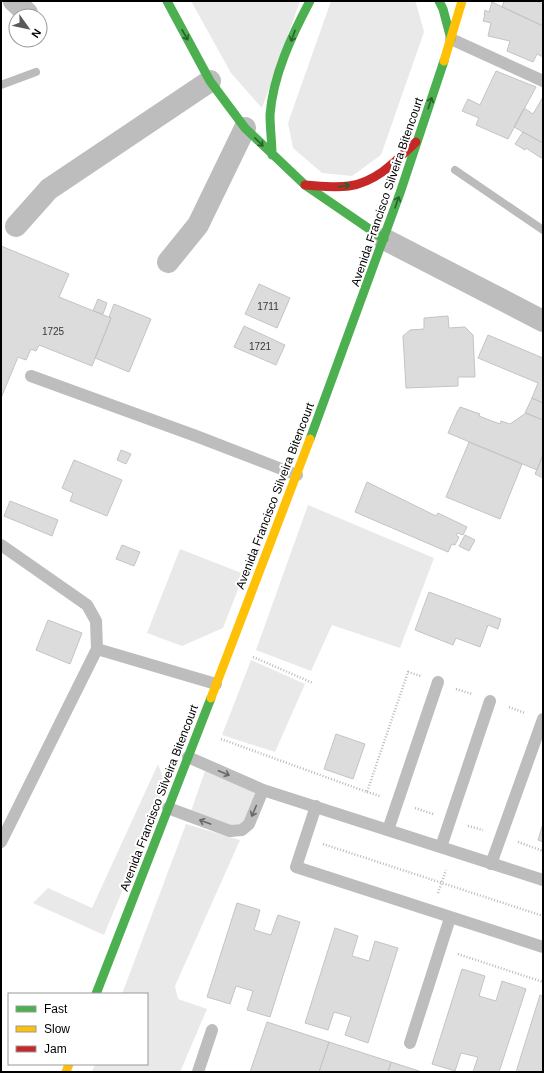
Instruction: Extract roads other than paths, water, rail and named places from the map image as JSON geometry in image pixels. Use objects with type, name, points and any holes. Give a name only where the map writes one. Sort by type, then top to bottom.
[{"type":"main road","points":[[166,1],[210,81],[245,128],[305,185],[384,239]]},
{"type":"main road","points":[[272,155],[271,110],[277,81],[299,21],[310,1]]},
{"type":"main road","points":[[439,1],[452,39]]},
{"type":"main road","name":"Avenida Francisco Silveira Bitencourt","points":[[96,993],[297,475],[384,239],[452,39],[462,1]]},
{"type":"main road","points":[[305,185],[338,187],[364,182],[390,167],[418,140]]},
{"type":"street","points":[[16,226],[49,189],[210,81]]},
{"type":"street","points":[[168,262],[198,225],[245,128]]},
{"type":"street","points":[[384,239],[543,321]]},
{"type":"lane","points":[[452,39],[543,81]]},
{"type":"lane","points":[[31,376],[196,436],[297,475]]},
{"type":"lane","points":[[1,546],[87,606],[96,621],[97,649],[1,842]]},
{"type":"lane","points":[[97,649],[216,684]]},
{"type":"lane","points":[[388,830],[438,682]]},
{"type":"lane","points":[[442,847],[490,701]]},
{"type":"lane","points":[[491,864],[543,719]]},
{"type":"lane","points":[[188,757],[263,790],[543,880]]},
{"type":"lane","points":[[168,808],[230,831],[242,830],[248,824],[263,790]]},
{"type":"lane","points":[[316,806],[296,867],[543,947]]},
{"type":"lane","points":[[410,1044],[450,918]]},
{"type":"lane","points":[[198,1072],[212,1030]]},
{"type":"waterway","points":[[1,85],[36,72]]},
{"type":"waterway","points":[[455,170],[543,230]]}]
